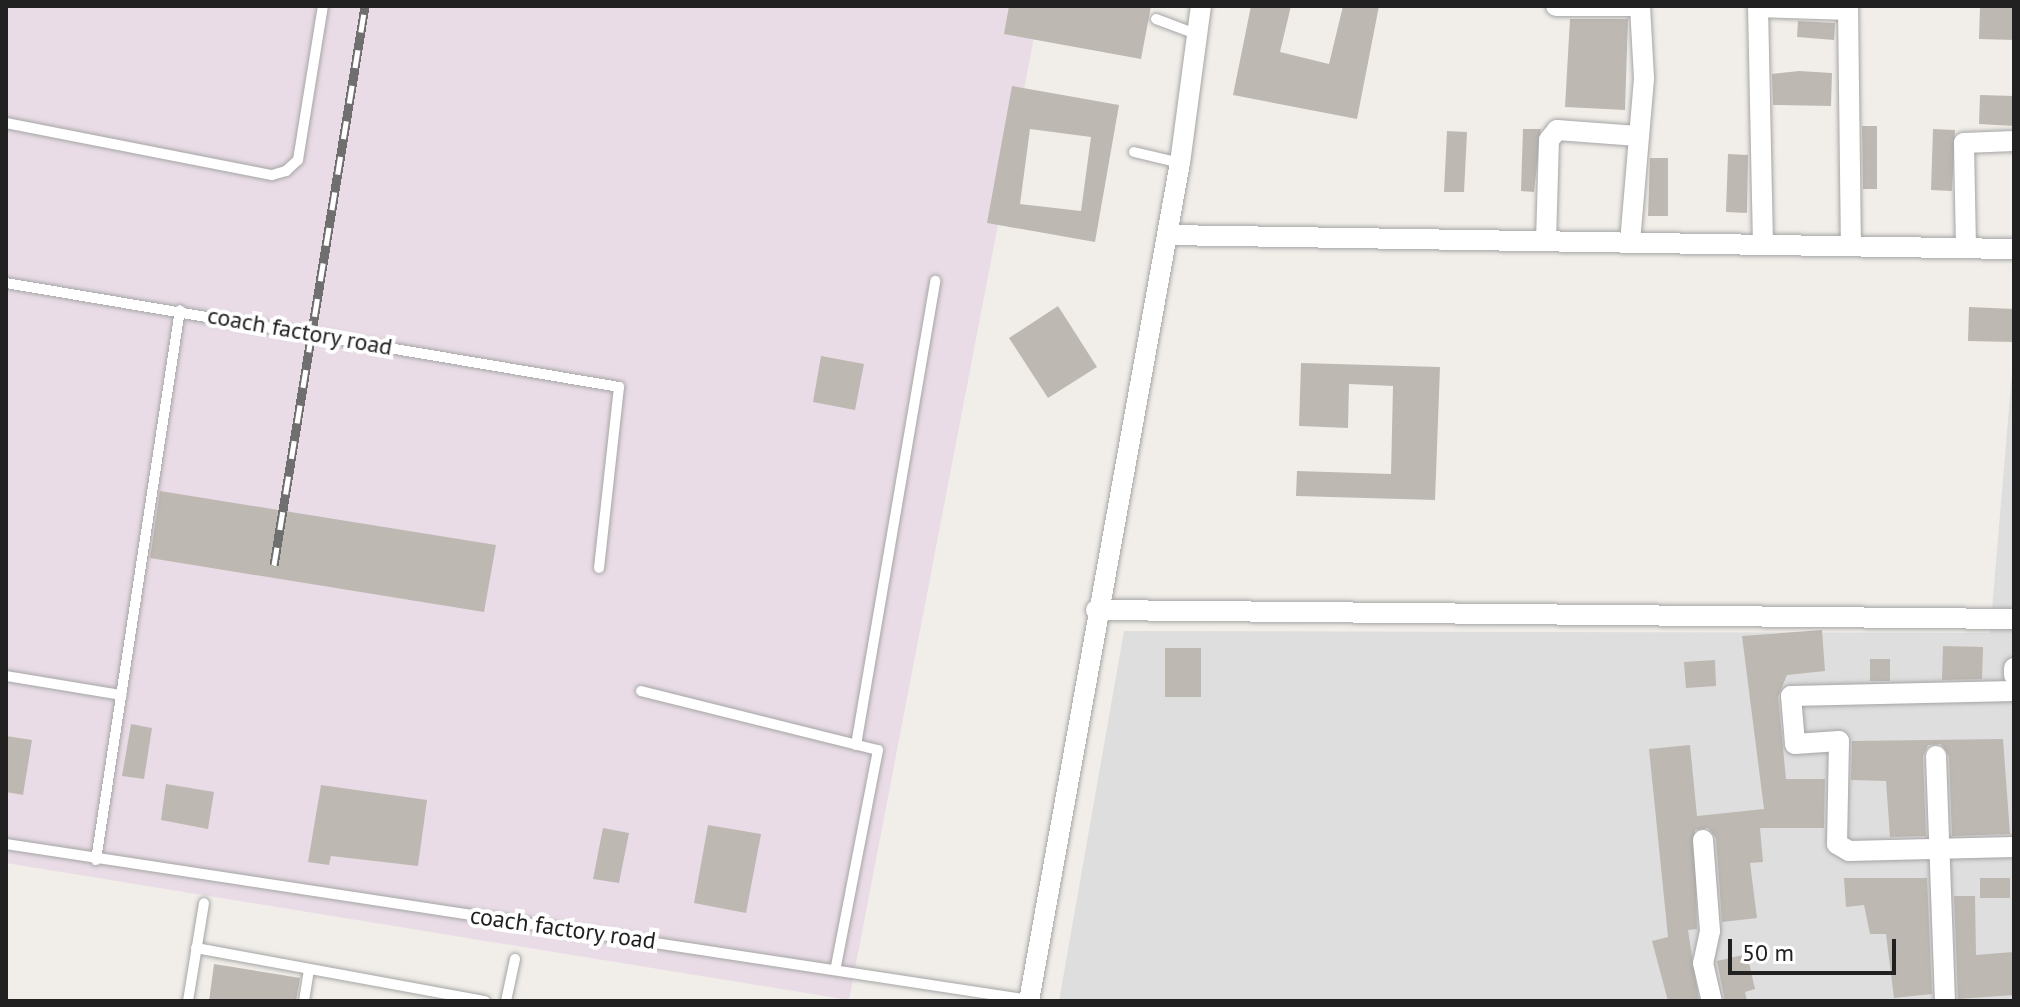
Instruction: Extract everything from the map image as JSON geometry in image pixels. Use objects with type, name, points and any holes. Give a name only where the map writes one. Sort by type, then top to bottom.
[{"type":"street","points":[[1029,1000],[1096,610],[1180,163],[1201,6]]},
{"type":"street","points":[[1556,6],[1640,6],[1638,136],[1630,242]]},
{"type":"street","points":[[1763,245],[1758,7],[1848,8],[1851,246]]},
{"type":"street","points":[[1546,241],[1549,140],[1557,130],[1638,136]]},
{"type":"street","points":[[1966,248],[1964,143],[2014,141]]},
{"type":"street","points":[[1167,235],[2014,249]]},
{"type":"street","points":[[1096,610],[2014,619]]},
{"type":"street","points":[[2014,668],[2014,675]]},
{"type":"street","points":[[2014,691],[1791,696],[1795,744],[1839,741],[1837,844],[1849,851],[2014,847]]},
{"type":"street","points":[[1936,756],[1937,851],[1945,1001]]},
{"type":"street","points":[[1703,840],[1710,931],[1703,963],[1712,1001]]},
{"type":"lane","points":[[6,123],[272,175],[286,171],[298,160],[323,6]]},
{"type":"lane","points":[[1156,19],[1196,34]]},
{"type":"lane","points":[[1134,152],[1180,163]]},
{"type":"lane","points":[[856,745],[935,281]]},
{"type":"lane","name":"coach factory road","points":[[6,283],[180,310],[619,387],[599,568]]},
{"type":"lane","name":"coach factory road","points":[[96,860],[180,310]]},
{"type":"lane","points":[[6,676],[121,695]]},
{"type":"lane","points":[[641,691],[878,750],[836,967]]},
{"type":"lane","name":"coach factory road","points":[[6,844],[96,860],[836,967],[1029,1000]]},
{"type":"lane","points":[[188,1001],[204,903]]},
{"type":"lane","points":[[196,948],[441,997],[485,1001]]},
{"type":"lane","points":[[506,1001],[515,959]]},
{"type":"lane","points":[[304,1001],[309,969]]},
{"type":"shaded area","points":[[6,6],[1040,6],[849,1000],[6,863]]},
{"type":"shaded area","points":[[2014,349],[2014,1001],[1059,1001],[1124,631],[1990,633]]},
{"type":"building","points":[[1009,6],[1151,6],[1141,59],[1004,34]]},
{"type":"building","points":[[1251,6],[1291,6],[1280,52],[1329,64],[1343,6],[1379,6],[1357,119],[1233,95]]},
{"type":"building","points":[[1980,6],[2014,8],[2014,40],[1979,39]]},
{"type":"building","points":[[1570,19],[1628,19],[1625,110],[1565,107]]},
{"type":"building","points":[[1798,21],[1835,23],[1834,40],[1797,37]]},
{"type":"building","points":[[1799,71],[1832,73],[1831,106],[1773,105],[1772,74]]},
{"type":"building","points":[[1012,86],[1119,105],[1095,242],[987,223]],"holes":[[[1030,129],[1091,137],[1081,211],[1020,204]]]},
{"type":"building","points":[[1980,95],[2014,96],[2014,126],[1979,124]]},
{"type":"building","points":[[1862,126],[1877,126],[1877,189],[1863,189]]},
{"type":"building","points":[[1523,129],[1541,129],[1534,192],[1521,191]]},
{"type":"building","points":[[1933,129],[1955,130],[1952,191],[1931,190]]},
{"type":"building","points":[[1447,131],[1467,132],[1464,192],[1444,192]]},
{"type":"building","points":[[1728,154],[1748,155],[1747,213],[1726,212]]},
{"type":"building","points":[[1650,158],[1668,158],[1668,216],[1648,216]]},
{"type":"building","points":[[1058,306],[1097,367],[1048,398],[1009,338]]},
{"type":"building","points":[[1969,307],[2014,309],[2014,342],[1968,341]]},
{"type":"building","points":[[821,356],[864,364],[855,410],[813,402]]},
{"type":"building","points":[[1301,363],[1440,367],[1435,500],[1296,496],[1297,471],[1391,474],[1393,386],[1349,384],[1348,428],[1299,426]]},
{"type":"building","points":[[160,491],[496,545],[484,612],[150,558]]},
{"type":"building","points":[[1822,630],[1825,671],[1787,675],[1778,697],[1786,779],[1825,779],[1824,828],[1760,828],[1763,862],[1750,863],[1757,918],[1722,922],[1716,838],[1708,828],[1695,830],[1697,929],[1688,930],[1699,1001],[1668,1001],[1652,941],[1668,937],[1649,749],[1690,745],[1697,816],[1764,809],[1742,636]]},
{"type":"building","points":[[1943,646],[1983,647],[1982,679],[1942,680]]},
{"type":"building","points":[[1165,648],[1201,648],[1201,697],[1165,697]]},
{"type":"building","points":[[1870,659],[1890,659],[1890,681],[1870,681]]},
{"type":"building","points":[[1715,660],[1716,686],[1686,688],[1684,662]]},
{"type":"building","points":[[131,724],[152,728],[144,779],[122,776]]},
{"type":"building","points":[[6,736],[32,740],[23,795],[6,792]]},
{"type":"building","points":[[2003,739],[2010,834],[1952,836],[1949,756],[1941,744],[1928,745],[1923,756],[1926,836],[1890,837],[1886,781],[1851,780],[1852,741]]},
{"type":"building","points":[[166,784],[214,792],[208,829],[161,820]]},
{"type":"building","points":[[321,785],[427,800],[418,866],[331,856],[329,865],[308,862]]},
{"type":"building","points":[[708,825],[761,834],[746,913],[694,903]]},
{"type":"building","points":[[603,828],[629,833],[619,883],[593,879]]},
{"type":"building","points":[[1844,878],[1927,878],[1932,994],[1894,998],[1886,934],[1870,934],[1864,905],[1846,907]]},
{"type":"building","points":[[1980,878],[2010,878],[2010,898],[1980,898]]},
{"type":"building","points":[[1954,896],[1975,896],[1976,955],[2013,952],[2014,995],[1958,999]]},
{"type":"building","points":[[1747,954],[1755,989],[1745,992],[1747,1001],[1725,1001],[1717,961]]},
{"type":"building","points":[[214,964],[300,978],[296,1001],[209,1001]]},
{"type":"railway","points":[[274,565],[365,6]]}]
